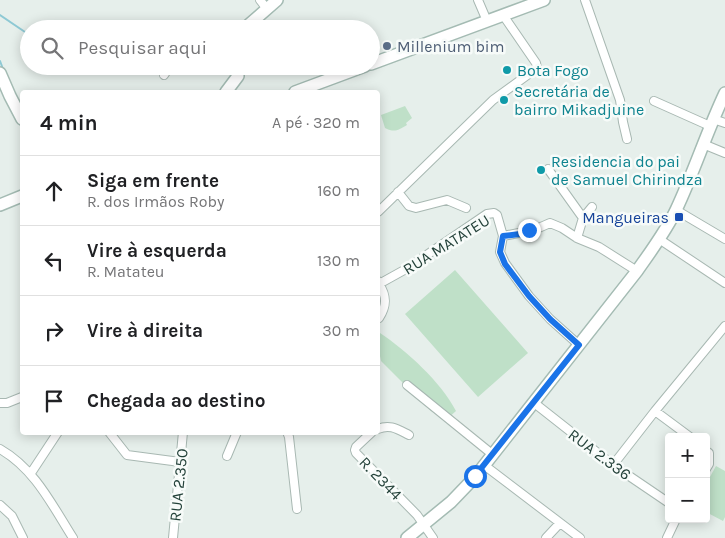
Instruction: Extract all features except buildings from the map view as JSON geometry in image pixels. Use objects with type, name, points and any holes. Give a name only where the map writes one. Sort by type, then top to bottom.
[{"type":"street","points":[[251,20],[264,4],[277,0]]},
{"type":"street","points":[[478,0],[487,21]]},
{"type":"street","points":[[380,61],[544,0]]},
{"type":"street","points":[[585,0],[620,100],[627,139]]},
{"type":"street","points":[[380,210],[493,100],[537,68],[536,63],[503,15]]},
{"type":"street","points":[[0,73],[20,115]]},
{"type":"street","points":[[228,90],[238,75]]},
{"type":"street","points":[[308,90],[344,75]]},
{"type":"street","points":[[407,538],[451,502],[484,465],[637,271],[675,212],[711,122],[725,93]]},
{"type":"street","points":[[654,101],[711,122],[725,122]]},
{"type":"street","points":[[703,144],[725,153]]},
{"type":"street","points":[[548,169],[583,218]]},
{"type":"street","points":[[398,192],[409,206],[416,208],[448,200],[466,208]]},
{"type":"street","points":[[0,205],[20,197]]},
{"type":"street","points":[[578,238],[583,218],[592,207]]},
{"type":"street","points":[[675,212],[725,239]]},
{"type":"street","name":"RUA MATATEU","points":[[380,281],[406,269],[487,214],[494,213],[497,215],[503,236]]},
{"type":"street","points":[[579,345],[550,319],[529,296],[505,264],[500,252],[503,236],[534,230],[550,223],[599,247],[637,271]]},
{"type":"street","points":[[659,239],[725,283]]},
{"type":"street","points":[[380,285],[386,304],[380,316]]},
{"type":"street","points":[[613,465],[725,326]]},
{"type":"street","points":[[407,385],[492,454]]},
{"type":"street","points":[[0,403],[7,403],[20,398]]},
{"type":"street","name":"RUA 2.336","points":[[533,402],[613,465],[665,500]]},
{"type":"street","points":[[655,411],[685,433]]},
{"type":"street","points":[[380,428],[392,426],[408,435]]},
{"type":"street","points":[[31,473],[56,435]]},
{"type":"street","points":[[111,435],[126,455],[180,462]]},
{"type":"street","name":"RUA 2.350","points":[[173,538],[183,435]]},
{"type":"street","points":[[227,456],[236,435]]},
{"type":"street","points":[[288,435],[297,509]]},
{"type":"street","name":"R. 2344","points":[[369,435],[356,447],[356,453],[416,515],[423,525]]},
{"type":"street","points":[[0,449],[14,457],[31,473],[73,538]]},
{"type":"street","points":[[484,465],[580,538]]},
{"type":"street","points":[[0,506],[12,516],[23,538]]},
{"type":"street","points":[[546,538],[560,523]]},
{"type":"street","points":[[667,538],[674,523]]},
{"type":"street","points":[[423,525],[433,538]]},
{"type":"green space","points":[[405,106],[412,118],[406,123],[407,125],[396,130],[385,128],[381,115]]},
{"type":"green space","points":[[455,270],[528,353],[478,397],[405,314]]},
{"type":"green space","points":[[380,333],[423,368],[442,389],[456,411],[447,419],[431,411],[381,361]]},
{"type":"green space","points":[[716,466],[725,471],[725,517],[723,521],[710,514],[710,477]]},
{"type":"waterway","points":[[0,15],[20,29]]},
{"type":"waterway","points":[[0,61],[3,69]]},
{"type":"place","name":"Millenium bim","points":[[387,46]]},
{"type":"place","name":"Bota Fogo","points":[[507,70]]},
{"type":"place","name":"Secretária de bairro Mikadjuine","points":[[504,100]]},
{"type":"place","name":"Residencia do pai de Samuel Chirindza","points":[[541,170]]},
{"type":"place","name":"Mangueiras","points":[[679,217]]},
{"type":"route","points":[[475,476],[579,345],[550,319],[529,296],[505,264],[500,252],[503,236],[520,234],[529,230]]}]
